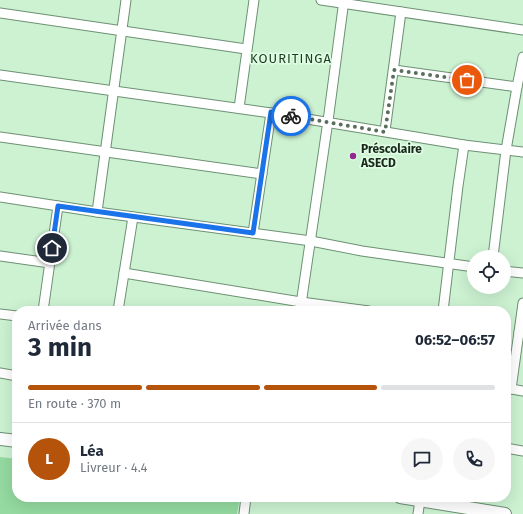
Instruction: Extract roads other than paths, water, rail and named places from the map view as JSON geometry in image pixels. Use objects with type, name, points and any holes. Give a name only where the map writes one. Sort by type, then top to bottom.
[{"type":"main road","points":[[0,439],[12,440]]},
{"type":"main road","points":[[460,502],[505,514]]},
{"type":"street","points":[[97,212],[126,0]]},
{"type":"street","points":[[239,108],[254,0]]},
{"type":"street","points":[[321,0],[344,2],[523,30]]},
{"type":"street","points":[[301,306],[344,2]]},
{"type":"street","points":[[385,132],[401,12]]},
{"type":"street","points":[[0,13],[246,50]]},
{"type":"street","points":[[494,250],[506,150],[523,57]]},
{"type":"street","points":[[394,70],[517,87]]},
{"type":"street","points":[[0,75],[271,112],[464,145],[523,152]]},
{"type":"street","points":[[253,233],[271,112]]},
{"type":"street","points":[[0,137],[262,174]]},
{"type":"street","points":[[444,306],[464,145]]},
{"type":"street","points":[[0,197],[97,212],[311,241],[362,251],[467,266]]},
{"type":"street","points":[[44,306],[58,206]]},
{"type":"street","points":[[119,306],[133,217]]},
{"type":"street","points":[[0,256],[50,263]]},
{"type":"street","points":[[511,272],[523,273]]},
{"type":"street","points":[[124,273],[296,306]]},
{"type":"street","points":[[511,375],[521,332],[523,303]]},
{"type":"street","points":[[0,314],[12,315]]},
{"type":"street","points":[[0,373],[12,375]]},
{"type":"street","points":[[511,389],[523,391]]},
{"type":"street","points":[[511,449],[523,450]]},
{"type":"street","points":[[244,514],[245,502]]},
{"type":"street","points":[[418,514],[420,502]]},
{"type":"place","name":"Préscolaire ASECD","points":[[353,156]]},
{"type":"district","name":"KOURITINGA","points":[[291,58]]}]
